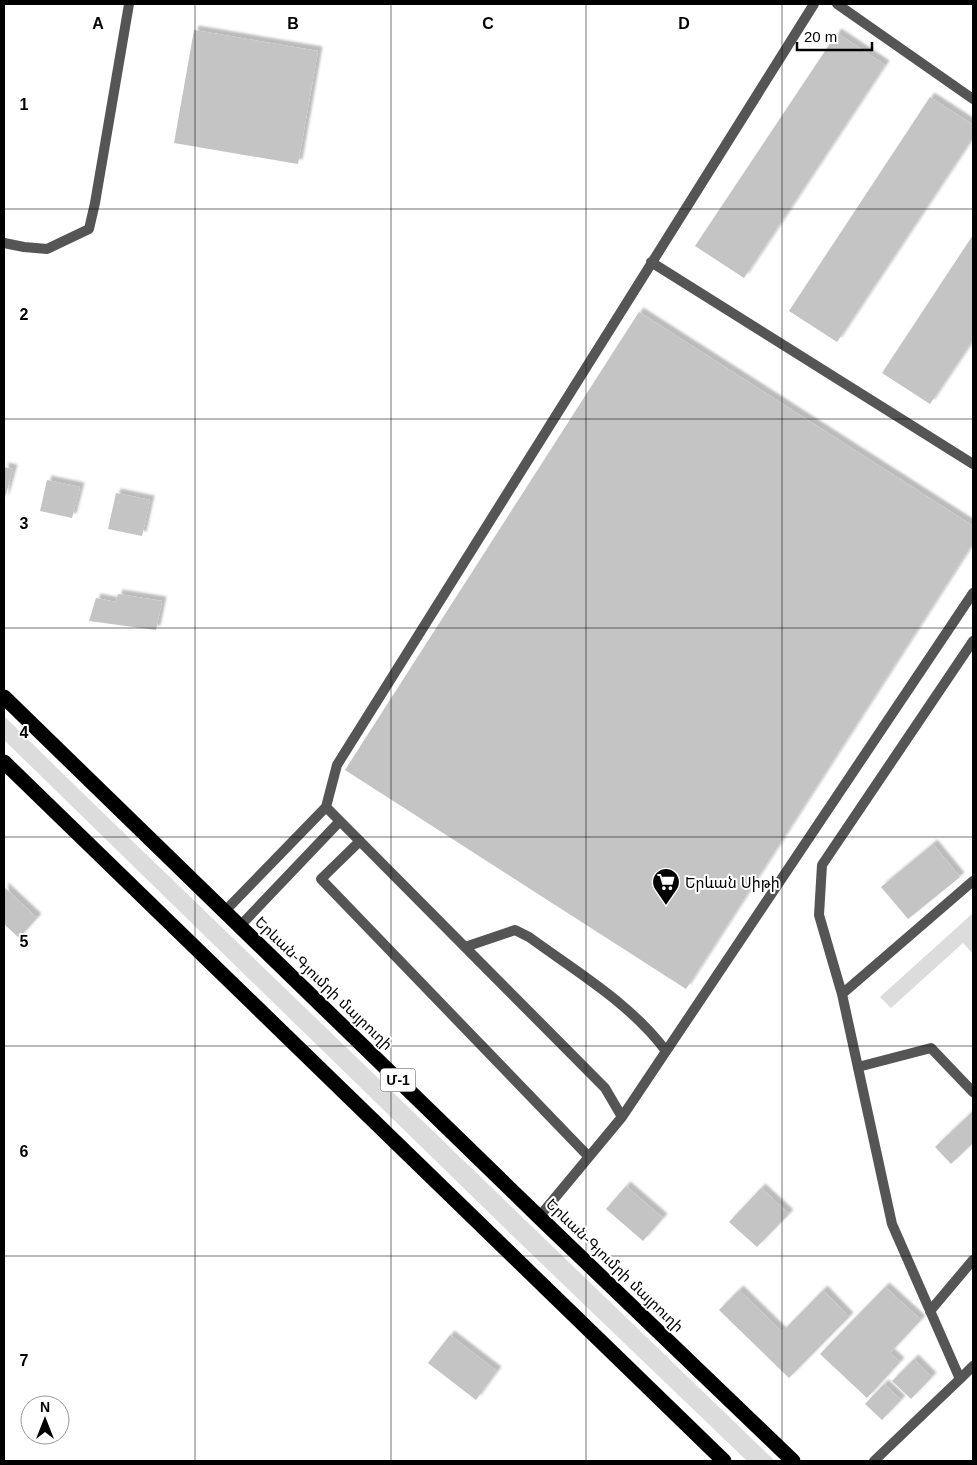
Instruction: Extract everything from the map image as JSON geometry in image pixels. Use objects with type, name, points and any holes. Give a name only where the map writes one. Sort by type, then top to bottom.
[{"type":"highway","name":"Երևան-Գյումրի մայրուղի","points":[[4,696],[539,1217],[793,1461]]},
{"type":"highway","points":[[4,762],[724,1461]]},
{"type":"street","points":[[4,243],[24,247],[47,248],[89,229],[129,4]]},
{"type":"street","points":[[225,911],[326,807],[337,765],[814,4]]},
{"type":"street","points":[[837,4],[973,99]]},
{"type":"street","points":[[651,262],[973,464]]},
{"type":"street","points":[[539,1217],[622,1117],[973,593]]},
{"type":"street","points":[[960,1379],[892,1224],[842,994],[819,915],[822,865],[973,641]]},
{"type":"street","points":[[326,807],[605,1088],[622,1117]]},
{"type":"street","points":[[240,926],[340,821]]},
{"type":"street","points":[[360,840],[321,879],[589,1157]]},
{"type":"street","points":[[842,994],[973,881]]},
{"type":"street","points":[[465,947],[515,930],[522,933],[616,999],[651,1030],[666,1051]]},
{"type":"street","points":[[858,1067],[931,1048],[973,1092]]},
{"type":"street","points":[[930,1311],[973,1260]]},
{"type":"street","points":[[874,1461],[973,1366]]},
{"type":"shaded area","points":[[4,716],[775,1461],[747,1461],[518,1241],[4,740]]},
{"type":"shaded area","points":[[973,913],[973,954],[963,943],[891,1008],[880,997]]},
{"type":"building","points":[[194,30],[318,51],[298,164],[174,143]]},
{"type":"building","points":[[837,33],[885,65],[744,278],[695,246]]},
{"type":"building","points":[[930,97],[973,125],[973,137],[837,342],[789,311]]},
{"type":"building","points":[[973,235],[973,340],[930,404],[882,373]]},
{"type":"building","points":[[639,312],[973,526],[973,543],[686,989],[345,770]]},
{"type":"building","points":[[4,467],[13,469],[4,501]]},
{"type":"building","points":[[47,480],[80,487],[72,518],[40,511]]},
{"type":"building","points":[[116,493],[150,500],[142,536],[108,529]]},
{"type":"building","points":[[118,594],[162,601],[156,630],[89,621],[96,598],[116,602]]},
{"type":"building","points":[[933,844],[960,877],[908,919],[881,887]]},
{"type":"building","points":[[4,887],[37,918],[19,938],[4,924]]},
{"type":"building","points":[[973,1111],[973,1143],[951,1164],[935,1147]]},
{"type":"building","points":[[626,1186],[663,1218],[643,1241],[606,1209]]},
{"type":"building","points":[[761,1188],[789,1214],[757,1247],[729,1222]]},
{"type":"building","points":[[885,1287],[921,1320],[890,1353],[900,1362],[867,1398],[820,1354]]},
{"type":"building","points":[[739,1290],[782,1332],[823,1290],[849,1317],[789,1378],[719,1310]]},
{"type":"building","points":[[450,1335],[497,1371],[476,1400],[428,1363]]},
{"type":"building","points":[[914,1359],[932,1377],[911,1399],[892,1381]]},
{"type":"building","points":[[884,1384],[901,1400],[882,1420],[865,1404]]},
{"type":"place","name":"Երևան Սիթի","points":[[666,906]]}]
